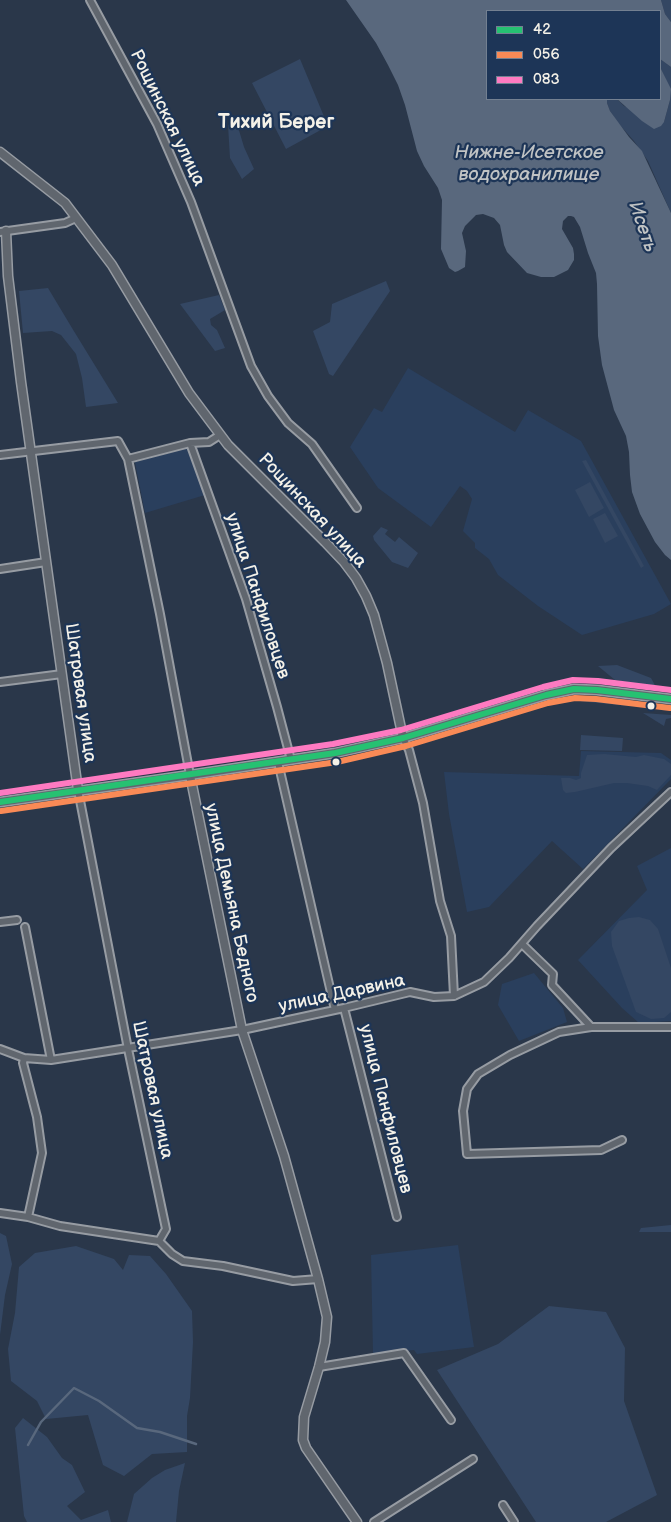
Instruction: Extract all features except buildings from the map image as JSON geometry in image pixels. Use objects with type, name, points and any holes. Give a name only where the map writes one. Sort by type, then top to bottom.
[{"type":"street","name":"Рощинская улица","points":[[90,0],[161,132],[191,202],[251,366],[268,396],[288,423],[312,444],[357,508]]},
{"type":"street","name":"Рощинская улица","points":[[0,152],[65,203],[112,265],[188,393],[220,435],[331,549],[356,578],[366,596],[374,615],[387,663],[403,738],[409,750],[424,803],[440,901],[451,936],[454,996]]},
{"type":"street","points":[[3,231],[65,223],[76,218]]},
{"type":"street","name":"Шатровая улица","points":[[3,231],[21,382],[78,790],[128,1049],[166,1229],[159,1241]]},
{"type":"street","points":[[0,455],[118,441],[128,458],[190,443],[209,442],[220,435]]},
{"type":"street","name":"улица Панфиловцев","points":[[190,443],[246,599],[291,760]]},
{"type":"street","name":"улица Демьяна Бедного","points":[[128,458],[242,1030],[284,1156],[327,1317],[325,1342],[304,1418],[303,1440],[306,1448],[357,1522]]},
{"type":"street","points":[[0,569],[46,562]]},
{"type":"street","points":[[0,682],[62,674]]},
{"type":"street","points":[[0,802],[334,753],[403,738],[546,695],[574,689],[671,699]]},
{"type":"street","name":"улица Панфиловцев","points":[[278,762],[335,1010]]},
{"type":"street","name":"улица Дарвина","points":[[0,1049],[24,1058],[51,1060],[242,1030],[410,992],[434,997],[454,996],[484,982],[509,958],[611,848],[671,792]]},
{"type":"street","points":[[0,922],[17,920]]},
{"type":"street","points":[[25,927],[51,1060]]},
{"type":"street","points":[[522,944],[553,974],[552,985],[591,1027]]},
{"type":"street","name":"улица Панфиловцев","points":[[344,1008],[397,1217]]},
{"type":"street","points":[[622,1140],[601,1150],[467,1154],[463,1111],[467,1089],[478,1074],[510,1055],[559,1032],[591,1027],[671,1027]]},
{"type":"street","points":[[24,1058],[37,1117],[42,1153],[28,1217]]},
{"type":"street","points":[[0,1213],[28,1217],[60,1226],[159,1241],[172,1254],[183,1261],[223,1266],[293,1281],[318,1279]]},
{"type":"street","points":[[319,1367],[404,1353],[451,1420]]},
{"type":"street","points":[[374,1522],[473,1459]]},
{"type":"street","points":[[503,1505],[514,1522]]},
{"type":"shaded area","points":[[661,0],[671,0],[671,22],[665,14]]},
{"type":"shaded area","points":[[300,59],[328,126],[286,149],[252,83]]},
{"type":"shaded area","points":[[661,60],[671,67],[671,213],[648,161],[618,123],[607,103],[607,100],[618,100],[624,106],[664,122],[670,100],[666,80],[661,69]]},
{"type":"shaded area","points":[[241,120],[238,127],[244,147],[254,169],[242,179],[230,158],[228,125]]},
{"type":"shaded area","points":[[386,281],[390,291],[333,376],[329,374],[313,331],[330,322],[332,304]]},
{"type":"shaded area","points":[[48,288],[118,403],[86,407],[76,354],[61,335],[52,331],[23,333],[19,291]]},
{"type":"shaded area","points":[[219,295],[225,310],[210,319],[211,325],[217,330],[225,348],[215,351],[180,304]]},
{"type":"shaded area","points":[[408,368],[515,432],[528,410],[581,441],[671,604],[654,614],[582,635],[538,606],[498,575],[489,559],[475,548],[475,543],[463,531],[472,499],[467,491],[460,486],[431,527],[378,488],[350,447],[374,408],[382,412]]},
{"type":"shaded area","points":[[189,448],[205,495],[145,513],[135,462]]},
{"type":"shaded area","points":[[586,460],[644,566],[641,568],[582,461]]},
{"type":"shaded area","points":[[590,482],[604,508],[589,517],[575,490]]},
{"type":"shaded area","points":[[605,513],[618,536],[605,543],[593,519]]},
{"type":"shaded area","points":[[381,527],[388,530],[385,534],[395,542],[399,537],[418,553],[408,568],[392,562],[374,540],[373,536]]},
{"type":"shaded area","points":[[617,665],[651,678],[656,687],[615,680],[598,666]]},
{"type":"shaded area","points":[[579,696],[633,700],[639,704],[629,706],[568,700]]},
{"type":"shaded area","points":[[643,713],[671,715],[671,718],[666,719],[664,726]]},
{"type":"shaded area","points":[[581,735],[623,738],[622,751],[580,750]]},
{"type":"shaded area","points":[[581,751],[661,753],[671,760],[671,779],[583,869],[552,841],[489,907],[467,912],[449,814],[444,772],[579,776]]},
{"type":"shaded area","points":[[604,754],[636,757],[644,755],[664,759],[671,764],[671,775],[657,790],[648,786],[614,783],[575,792],[566,793],[563,790],[561,778],[576,780],[581,778],[587,755]]},
{"type":"shaded area","points":[[671,848],[671,1021],[639,1023],[622,1008],[578,960],[647,890],[637,866]]},
{"type":"shaded area","points":[[639,917],[650,920],[658,929],[671,968],[671,1012],[664,1018],[651,1019],[636,1012],[612,946],[611,932],[619,921]]},
{"type":"shaded area","points":[[534,973],[563,1008],[567,1022],[519,1041],[498,1005],[502,984]]},
{"type":"shaded area","points":[[671,1225],[671,1232],[639,1232],[641,1228]]},
{"type":"shaded area","points":[[0,1233],[6,1236],[12,1264],[5,1295],[0,1335]]},
{"type":"shaded area","points":[[458,1245],[474,1347],[417,1354],[414,1350],[373,1354],[371,1255]]},
{"type":"shaded area","points":[[76,1246],[114,1259],[123,1270],[129,1255],[150,1256],[166,1274],[192,1311],[193,1342],[190,1398],[187,1416],[187,1452],[152,1454],[124,1476],[103,1465],[88,1415],[46,1419],[37,1401],[11,1381],[8,1349],[15,1313],[19,1267],[35,1253]]},
{"type":"shaded area","points":[[549,1306],[606,1312],[625,1348],[624,1401],[657,1495],[606,1522],[536,1522],[437,1370],[498,1344]]},
{"type":"shaded area","points":[[23,1418],[47,1437],[62,1458],[72,1465],[85,1492],[67,1506],[81,1520],[108,1510],[111,1522],[27,1522],[24,1516],[15,1428]]},
{"type":"shaded area","points":[[185,1463],[179,1491],[176,1522],[127,1522],[134,1494],[152,1478],[165,1470]]},
{"type":"water","name":"Нижне-Исетское водохранилище","points":[[346,0],[661,0],[665,14],[671,22],[671,67],[661,60],[661,10],[486,10],[486,100],[607,100],[610,111],[642,151],[671,213],[671,560],[655,542],[640,514],[632,492],[626,436],[614,410],[602,365],[598,336],[596,273],[580,227],[574,217],[568,216],[563,221],[562,229],[573,248],[574,260],[568,270],[554,277],[541,277],[527,273],[507,252],[500,225],[494,218],[483,214],[476,215],[465,226],[462,233],[466,251],[465,267],[455,272],[449,268],[441,249],[442,200],[438,188],[417,151],[398,85],[376,43]]},
{"type":"water","name":"Нижне-Исетское водохранилище","points":[[661,69],[671,89],[664,122],[661,126],[654,129],[618,100],[661,100]]},
{"type":"waterway","points":[[28,1445],[41,1422],[74,1388],[99,1401],[137,1428],[160,1432],[196,1444]]},
{"type":"transit line","name":"083","points":[[0,793],[333,744],[401,730],[543,687],[573,680],[598,681],[671,690]]},
{"type":"transit line","name":"42","points":[[0,802],[335,753],[403,738],[546,695],[574,689],[671,699]]},
{"type":"transit line","name":"056","points":[[1,811],[337,762],[406,746],[548,703],[575,698],[670,708]]},
{"type":"district","name":"Тихий Берег","points":[[276,123]]},
{"type":"water label","name":"Исеть","points":[[642,227]]}]
